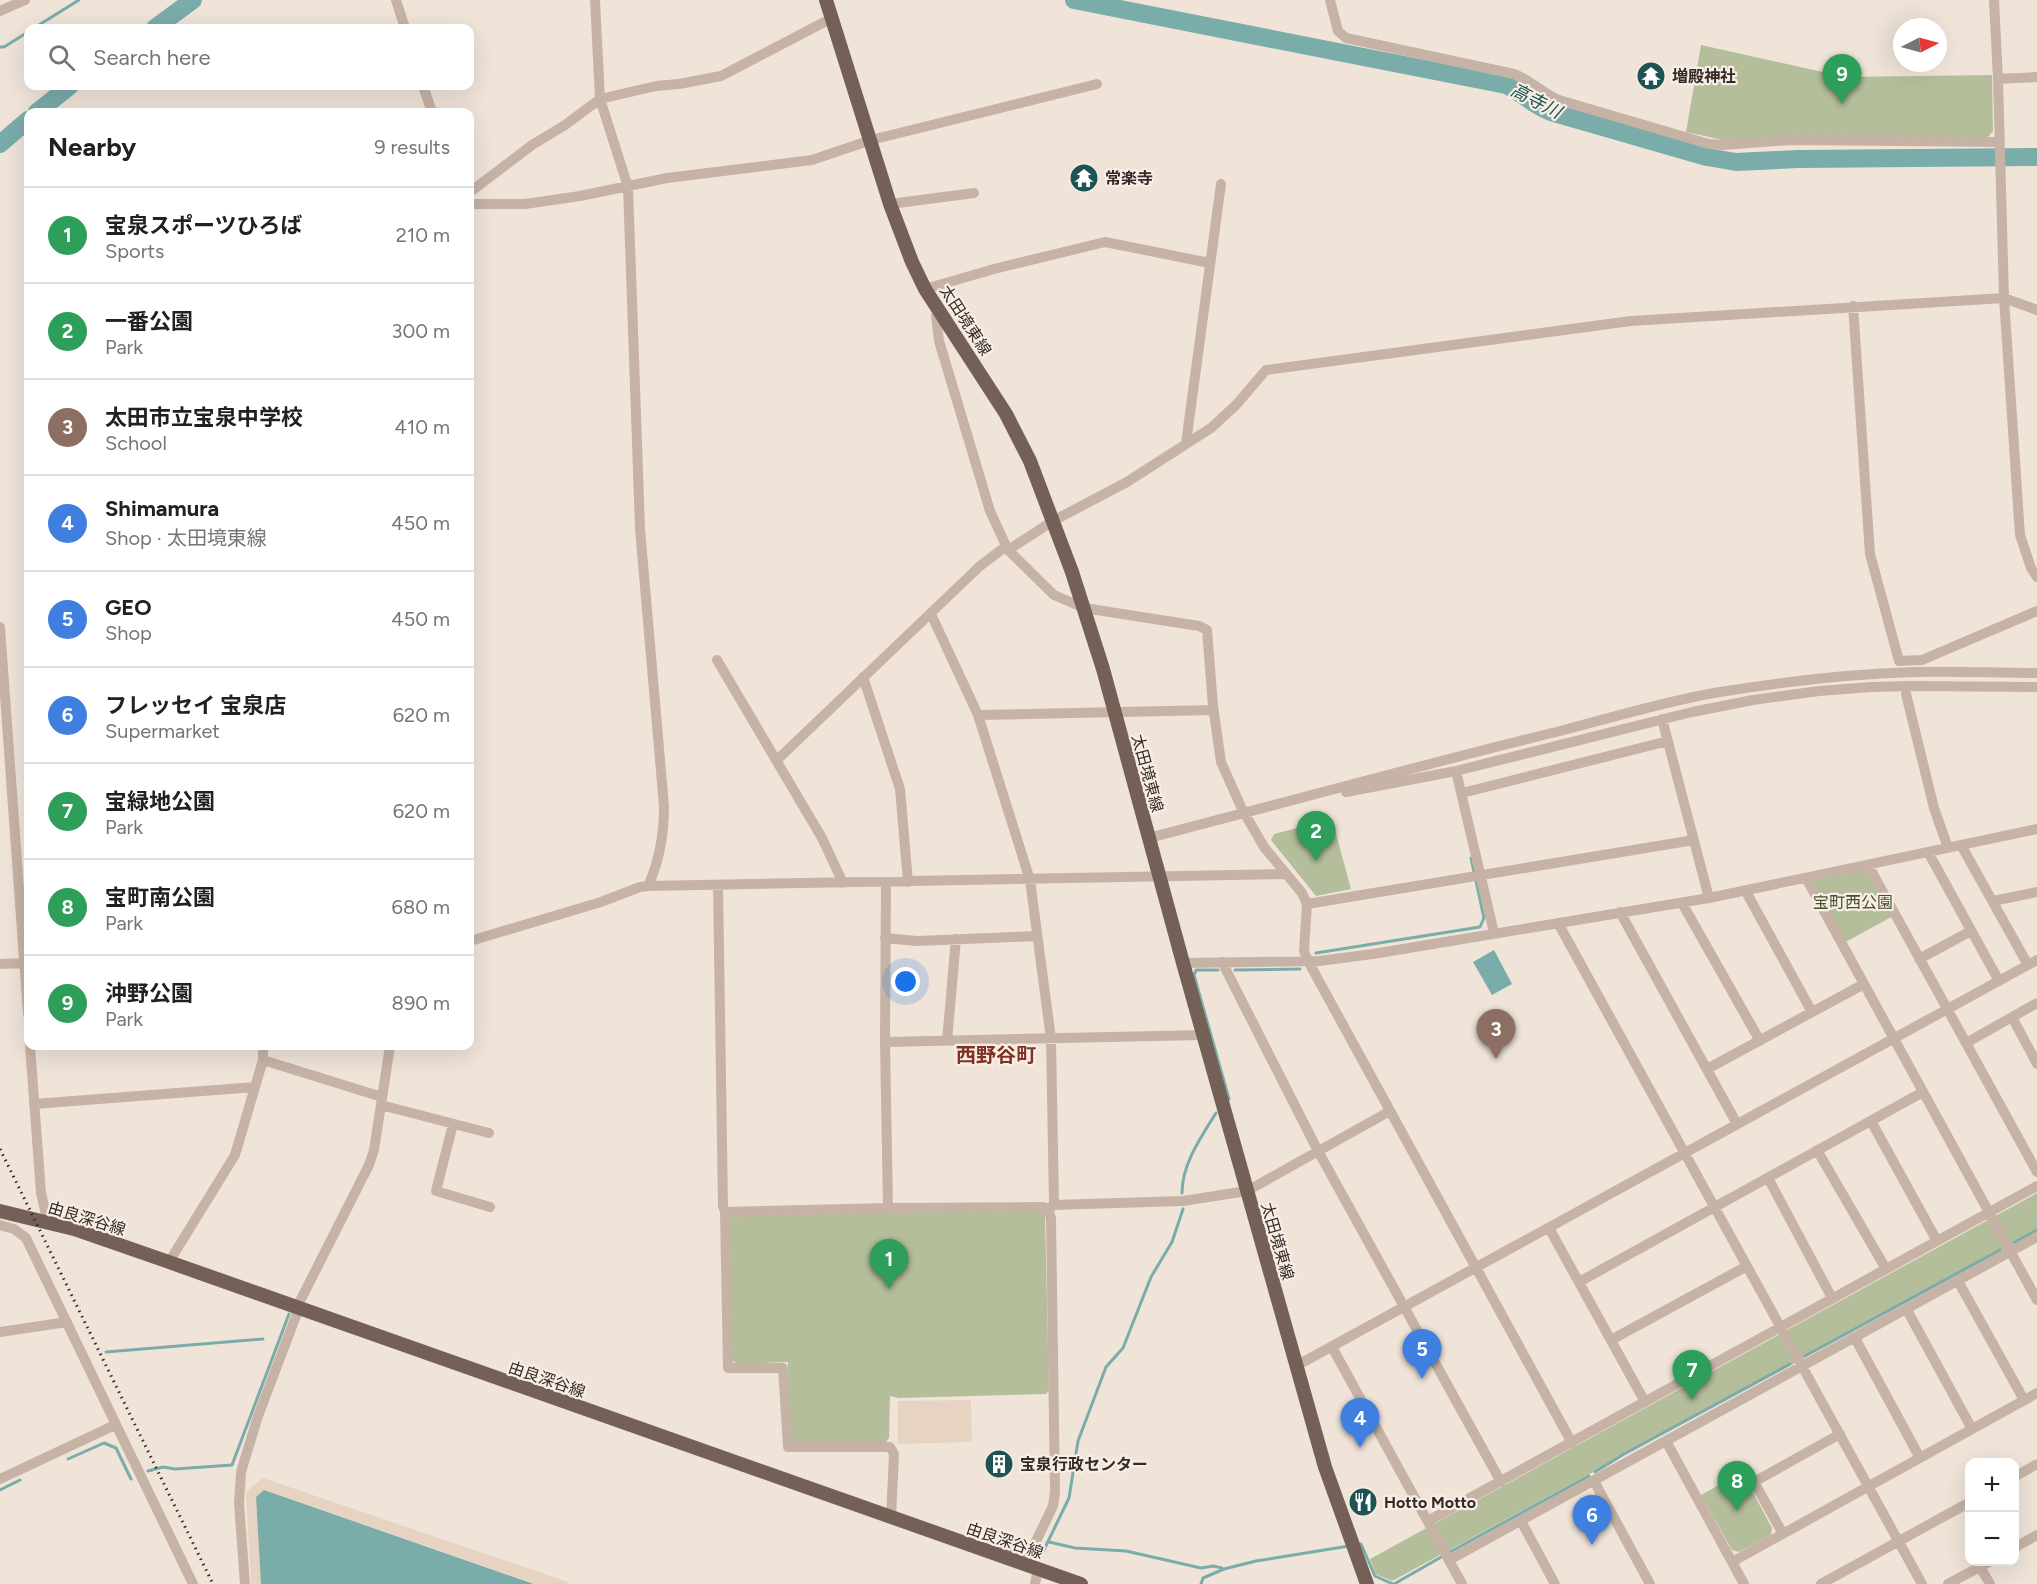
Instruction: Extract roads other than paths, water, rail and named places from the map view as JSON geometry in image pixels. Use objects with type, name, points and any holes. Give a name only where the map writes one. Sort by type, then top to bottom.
[{"type":"main road","name":"太田境東線","points":[[826,0],[890,204],[912,262],[925,289],[1006,414],[1030,461],[1084,608],[1325,1467],[1367,1584]]},
{"type":"main road","name":"由良深谷線","points":[[0,1211],[74,1229],[1081,1584]]},
{"type":"street","points":[[0,11],[26,0]]},
{"type":"street","points":[[396,0],[404,24]]},
{"type":"street","points":[[595,0],[600,99],[628,187],[640,529],[664,806],[662,843],[648,886]]},
{"type":"street","points":[[1330,0],[1338,32],[1346,38],[1515,74],[1559,100],[1709,144],[1791,140],[2000,145]]},
{"type":"street","points":[[1994,0],[2004,298],[2020,535],[2028,560],[2037,577]]},
{"type":"street","points":[[474,189],[524,151],[600,99],[656,86],[721,76],[832,18]]},
{"type":"street","points":[[1998,79],[2037,77]]},
{"type":"street","points":[[474,204],[525,204],[675,177],[812,160],[871,140],[1097,84]]},
{"type":"street","points":[[424,90],[431,108]]},
{"type":"street","points":[[1186,443],[1221,184]]},
{"type":"street","points":[[890,204],[974,193]]},
{"type":"street","points":[[925,289],[994,269],[1105,242],[1210,263]]},
{"type":"street","points":[[777,760],[980,566],[1053,521],[1127,482],[1211,428],[1236,405],[1266,370],[1630,321],[2004,298],[2037,310]]},
{"type":"street","points":[[1853,306],[1870,554],[1899,661],[1922,660],[2037,611]]},
{"type":"street","points":[[939,308],[936,316],[939,341],[990,511],[1006,548],[1054,595],[1084,608],[1199,626],[1208,630],[1213,710],[1221,762],[1249,811],[1264,847],[1302,893],[1307,904],[1304,951],[1308,961],[1572,1443]]},
{"type":"street","points":[[931,614],[978,715],[1030,880],[1051,1039],[1055,1492],[1053,1506],[1024,1564]]},
{"type":"street","points":[[0,627],[24,926]]},
{"type":"street","points":[[717,660],[822,838],[843,883]]},
{"type":"street","points":[[1149,838],[1666,702],[1714,693],[1782,683],[1880,674],[2037,673]]},
{"type":"street","points":[[863,677],[900,789],[908,882]]},
{"type":"street","points":[[1249,811],[1456,771],[1662,719],[1753,700],[1819,691],[1911,686],[2037,687]]},
{"type":"street","points":[[1906,694],[1934,808],[1948,848]]},
{"type":"street","points":[[978,715],[1213,710]]},
{"type":"street","points":[[1662,719],[1709,898]]},
{"type":"street","points":[[1462,793],[1668,741]]},
{"type":"street","points":[[1456,771],[1494,933]]},
{"type":"street","points":[[1183,963],[1308,961],[1373,954],[1709,898],[2037,830]]},
{"type":"street","points":[[1307,904],[1694,840]]},
{"type":"street","points":[[1296,1366],[2033,962],[1992,901],[1961,845]]},
{"type":"street","points":[[1928,852],[1999,981]]},
{"type":"street","points":[[1868,865],[2037,1172]]},
{"type":"street","points":[[474,940],[648,886],[1286,874]]},
{"type":"street","points":[[1806,878],[2037,1300]]},
{"type":"street","points":[[886,882],[885,1042],[888,1208]]},
{"type":"street","points":[[718,885],[728,1368],[783,1368],[788,1447],[890,1447],[894,1454],[891,1517]]},
{"type":"street","points":[[1745,890],[1812,1012]]},
{"type":"street","points":[[1992,901],[2037,892]]},
{"type":"street","points":[[1682,903],[1760,1041]]},
{"type":"street","points":[[1620,912],[1737,1124]]},
{"type":"street","points":[[1558,923],[1922,1584]]},
{"type":"street","points":[[1919,959],[1971,931]]},
{"type":"street","points":[[885,938],[917,941],[1037,936]]},
{"type":"street","points":[[947,1041],[956,939]]},
{"type":"street","points":[[1222,962],[1318,1151],[1501,1482]]},
{"type":"street","points":[[0,964],[24,963]]},
{"type":"street","points":[[1707,1069],[1864,984]]},
{"type":"street","points":[[1966,1043],[2037,1003]]},
{"type":"street","points":[[2012,1017],[2037,1064]]},
{"type":"street","points":[[885,1042],[1203,1035]]},
{"type":"street","points":[[30,1050],[42,1193],[48,1224]]},
{"type":"street","points":[[169,1262],[235,1155],[263,1060],[263,1050]]},
{"type":"street","points":[[245,1584],[239,1503],[241,1472],[258,1416],[298,1308],[369,1165],[374,1150],[389,1050]]},
{"type":"street","points":[[263,1060],[381,1101],[489,1133]]},
{"type":"street","points":[[33,1104],[255,1087]]},
{"type":"street","points":[[1579,1282],[1923,1092]]},
{"type":"street","points":[[725,1212],[1043,1206],[1051,1211],[1183,1201],[1247,1191],[1390,1111]]},
{"type":"street","points":[[1871,1120],[1937,1241]]},
{"type":"street","points":[[453,1124],[436,1191],[490,1207]]},
{"type":"street","points":[[1817,1150],[1886,1269]]},
{"type":"street","points":[[1768,1178],[1832,1298]]},
{"type":"street","points":[[1428,1521],[2037,1186]]},
{"type":"street","points":[[0,1225],[14,1229],[26,1238],[193,1584]]},
{"type":"street","points":[[1549,1228],[1645,1402]]},
{"type":"street","points":[[1449,1560],[2037,1237]]},
{"type":"street","points":[[1611,1341],[1747,1266]]},
{"type":"street","points":[[1958,1281],[2024,1400]]},
{"type":"street","points":[[1907,1310],[1972,1429]]},
{"type":"street","points":[[0,1332],[67,1323]]},
{"type":"street","points":[[1855,1338],[1920,1458]]},
{"type":"street","points":[[1332,1347],[1462,1584]]},
{"type":"street","points":[[1732,1562],[2037,1393]]},
{"type":"street","points":[[0,1479],[115,1425]]},
{"type":"street","points":[[1783,1534],[1754,1482],[1840,1434]]},
{"type":"street","points":[[1666,1441],[1744,1584]]},
{"type":"street","points":[[2019,1474],[2037,1464]]},
{"type":"street","points":[[1594,1481],[1650,1584]]},
{"type":"street","points":[[1821,1584],[1965,1505]]},
{"type":"street","points":[[1521,1521],[1556,1584]]},
{"type":"street","points":[[2019,1546],[2035,1540]]},
{"type":"street","points":[[1948,1584],[1981,1566]]},
{"type":"street","points":[[1986,1566],[1990,1584]]},
{"type":"street","points":[[1035,1584],[1038,1569]]},
{"type":"water","points":[[1494,950],[1512,984],[1492,995],[1473,962]]},
{"type":"water","points":[[264,1490],[534,1584],[261,1584],[256,1497]]},
{"type":"waterway","points":[[40,24],[79,0]]},
{"type":"waterway","name":"高寺川","points":[[160,24],[193,0]]},
{"type":"waterway","name":"高寺川","points":[[1074,0],[1506,85],[1551,112],[1707,157],[1736,162],[1798,159],[2037,157]]},
{"type":"waterway","points":[[0,47],[4,47],[24,34]]},
{"type":"waterway","name":"高寺川","points":[[42,108],[65,90]]},
{"type":"waterway","name":"高寺川","points":[[0,144],[24,123]]},
{"type":"waterway","points":[[1316,953],[1480,927],[1484,918],[1471,858]]},
{"type":"waterway","points":[[1235,970],[1300,969]]},
{"type":"waterway","points":[[1218,970],[1196,970],[1194,975],[1229,1099]]},
{"type":"waterway","points":[[1182,1193],[1189,1161],[1216,1113]]},
{"type":"waterway","points":[[999,1548],[1040,1558],[1069,1498],[1078,1441],[1106,1367],[1123,1348],[1151,1277],[1172,1242],[1183,1209]]},
{"type":"waterway","points":[[2015,1242],[2037,1230]]},
{"type":"waterway","points":[[1805,1356],[2000,1250]]},
{"type":"waterway","points":[[232,1465],[289,1314]]},
{"type":"waterway","points":[[106,1352],[263,1339]]},
{"type":"waterway","points":[[1595,1472],[1790,1364]]},
{"type":"waterway","points":[[68,1459],[104,1443],[116,1448],[131,1479]]},
{"type":"waterway","points":[[148,1471],[163,1467],[175,1469],[232,1465]]},
{"type":"waterway","points":[[1448,1553],[1589,1476]]},
{"type":"waterway","points":[[0,1490],[20,1480]]},
{"type":"waterway","points":[[1049,1542],[1075,1548],[1126,1551],[1201,1568],[1213,1566],[1222,1568]]},
{"type":"waterway","points":[[1358,1544],[1361,1544],[1375,1576],[1393,1584]]},
{"type":"waterway","points":[[1201,1584],[1203,1578],[1224,1569],[1256,1561],[1349,1546]]},
{"type":"waterway","points":[[1394,1584],[1443,1556]]},
{"type":"railway","points":[[0,1149],[213,1584]]},
{"type":"place","name":"増殿神社","points":[[1651,76]]},
{"type":"place","name":"沖野公園","points":[[1842,104]]},
{"type":"place","name":"常楽寺","points":[[1084,178]]},
{"type":"place","name":"一番公園","points":[[1316,861]]},
{"type":"place","name":"太田市立宝泉中学校","points":[[1496,1059]]},
{"type":"place","name":"宝泉スポーツひろば","points":[[889,1289]]},
{"type":"place","name":"GEO","points":[[1422,1379]]},
{"type":"place","name":"宝緑地公園","points":[[1692,1400]]},
{"type":"place","name":"Shimamura","points":[[1360,1448]]},
{"type":"place","name":"宝泉行政センター","points":[[999,1464]]},
{"type":"place","name":"Hotto Motto","points":[[1363,1502]]},
{"type":"place","name":"宝町南公園","points":[[1737,1511]]},
{"type":"place","name":"フレッセイ 宝泉店","points":[[1592,1545]]},
{"type":"district","name":"西野谷町","points":[[996,1055]]},
{"type":"park label","name":"宝町西公園","points":[[1853,902]]}]
